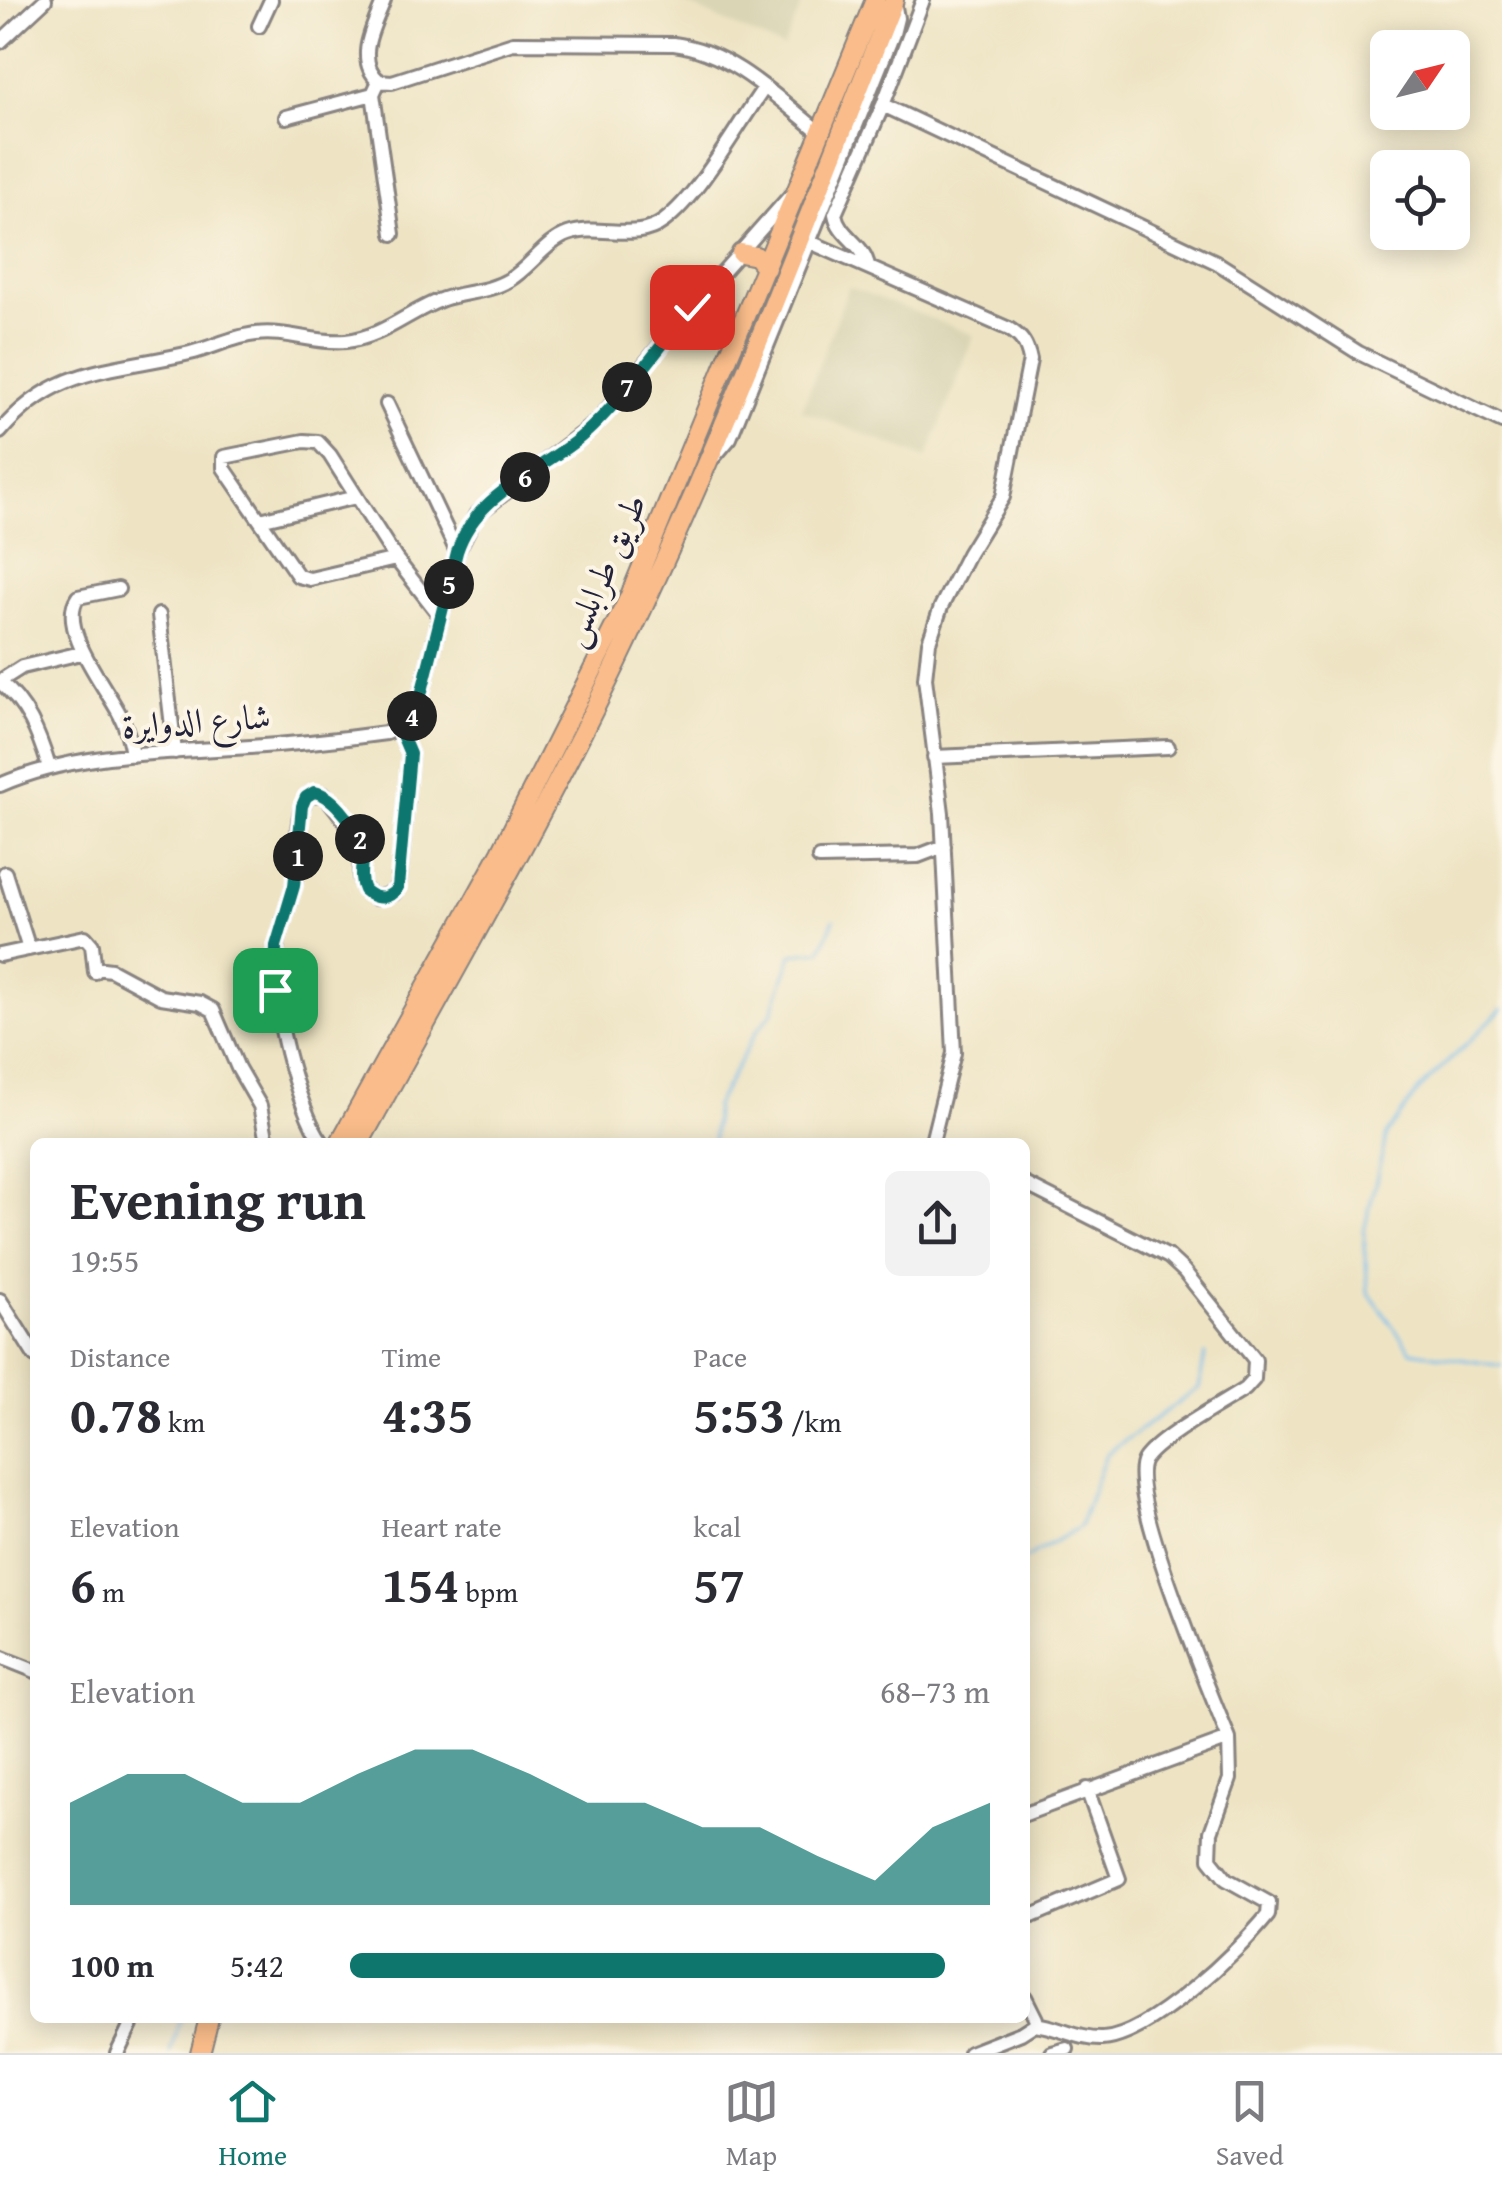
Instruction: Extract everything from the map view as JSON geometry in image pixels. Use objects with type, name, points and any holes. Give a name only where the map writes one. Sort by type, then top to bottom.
[{"type":"highway","name":"طريق طرابلس","points":[[342,1138],[501,852],[620,616],[875,0]]},
{"type":"highway","points":[[362,1138],[568,761],[652,590],[894,0]]},
{"type":"highway","points":[[741,253],[756,256],[766,268]]},
{"type":"highway","points":[[200,2053],[208,2023]]},
{"type":"street","points":[[0,42],[45,0]]},
{"type":"street","points":[[258,26],[271,0]]},
{"type":"street","points":[[384,0],[366,51],[376,87],[394,234]]},
{"type":"street","points":[[705,466],[730,438],[810,242],[895,29],[894,0]]},
{"type":"street","points":[[868,266],[863,251],[839,228],[835,214],[924,0]]},
{"type":"street","points":[[286,117],[513,43],[660,43],[713,54],[822,134]]},
{"type":"street","points":[[0,432],[32,398],[88,373],[193,352],[254,334],[327,341],[368,336],[432,304],[509,280],[555,240],[572,232],[631,232],[657,225],[688,196],[764,88]]},
{"type":"street","points":[[883,104],[1216,262],[1359,353],[1502,422]]},
{"type":"street","points":[[320,1138],[302,1106],[273,974],[276,946],[294,886],[302,806],[310,794],[326,795],[361,841],[364,890],[376,898],[394,892],[399,881],[410,754],[399,728],[408,722],[419,703],[457,552],[468,528],[485,505],[576,441],[599,420],[802,182]]},
{"type":"street","points":[[810,242],[1009,328],[1020,336],[1030,360],[1004,497],[968,554],[929,642],[925,678],[944,846],[954,1053],[935,1138]]},
{"type":"street","points":[[387,404],[457,552]]},
{"type":"street","points":[[396,558],[304,578],[292,570],[222,462],[229,454],[318,442],[441,617]]},
{"type":"street","points":[[260,520],[356,497]]},
{"type":"street","points":[[118,589],[84,594],[74,602],[82,653],[123,721],[132,754]]},
{"type":"street","points":[[159,615],[176,752]]},
{"type":"street","points":[[49,766],[36,728],[0,682],[22,667],[82,653]]},
{"type":"street","name":"شارع الدوايرة","points":[[0,785],[49,766],[132,754],[302,744],[399,728]]},
{"type":"street","points":[[934,757],[1168,747]]},
{"type":"street","points":[[819,858],[918,856],[944,846]]},
{"type":"street","points":[[5,873],[29,949]]},
{"type":"street","points":[[0,955],[85,938],[92,945],[95,970],[111,970],[161,996],[200,1002],[212,1010],[260,1106],[265,1138]]},
{"type":"street","points":[[970,2053],[1035,2024],[1100,2040],[1144,2025],[1218,1967],[1268,1915],[1269,1903],[1226,1879],[1210,1859],[1212,1832],[1230,1778],[1229,1739],[1169,1585],[1140,1479],[1145,1458],[1158,1446],[1246,1389],[1254,1379],[1255,1360],[1237,1333],[1170,1258],[1030,1187]]},
{"type":"street","points":[[0,1300],[30,1348]]},
{"type":"street","points":[[0,1657],[30,1669]]},
{"type":"street","points":[[1030,1812],[1229,1739]]},
{"type":"street","points":[[1030,1918],[1119,1879],[1087,1790]]},
{"type":"street","points":[[1030,2006],[1035,2024]]},
{"type":"street","points":[[117,2053],[132,2023]]},
{"type":"shaded area","points":[[677,0],[804,0],[783,48]]},
{"type":"shaded area","points":[[849,287],[974,335],[927,458],[802,410]]},
{"type":"waterway","points":[[713,1138],[715,1106],[756,1032],[772,1013],[792,954],[821,951],[834,919]]},
{"type":"waterway","points":[[1502,1009],[1419,1090],[1387,1134],[1364,1231],[1368,1292],[1411,1351],[1502,1366]]},
{"type":"waterway","points":[[1030,1556],[1079,1527],[1106,1454],[1199,1388],[1205,1354]]},
{"type":"waterway","points":[[171,2053],[180,2023]]},
{"type":"route","points":[[275,990],[276,946],[294,886],[306,797],[314,792],[326,795],[354,829],[362,847],[360,877],[364,890],[382,898],[398,887],[410,754],[399,728],[408,722],[419,703],[461,539],[485,505],[564,450],[608,411],[692,307]]}]
